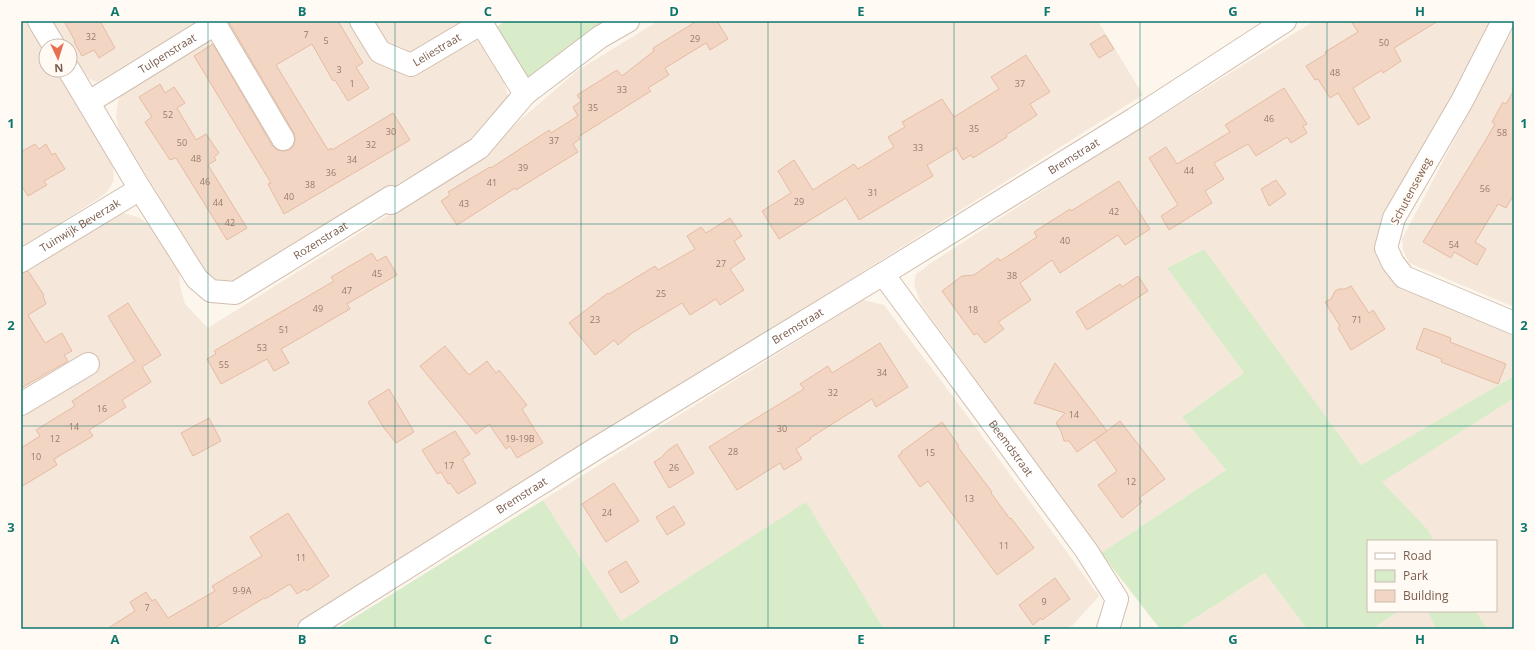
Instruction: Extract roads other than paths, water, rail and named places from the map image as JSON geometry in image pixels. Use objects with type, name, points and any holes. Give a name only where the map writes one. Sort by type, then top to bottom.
[{"type":"street","points":[[39,21],[49,38]]},
{"type":"street","name":"Leliestraat","points":[[361,21],[380,52],[411,65],[481,22],[525,94]]},
{"type":"street","name":"Rozenstraat","points":[[74,78],[140,189],[197,278],[211,292],[235,294],[391,197],[391,202],[479,148],[525,94],[600,37],[628,21]]},
{"type":"street","name":"Bremstraat","points":[[309,629],[597,448],[1134,119],[1285,21]]},
{"type":"street","name":"Schutenseweg","points":[[1503,21],[1462,100],[1394,218],[1386,248],[1393,263],[1404,278],[1514,323]]},
{"type":"street","name":"Tulpenstraat","points":[[89,102],[215,24],[283,139]]},
{"type":"street","name":"Tuinwijk Beverzak","points":[[21,261],[140,189]]},
{"type":"street","name":"Beemdstraat","points":[[883,274],[1081,544],[1117,599],[1108,629]]},
{"type":"street","points":[[21,404],[88,364]]}]
